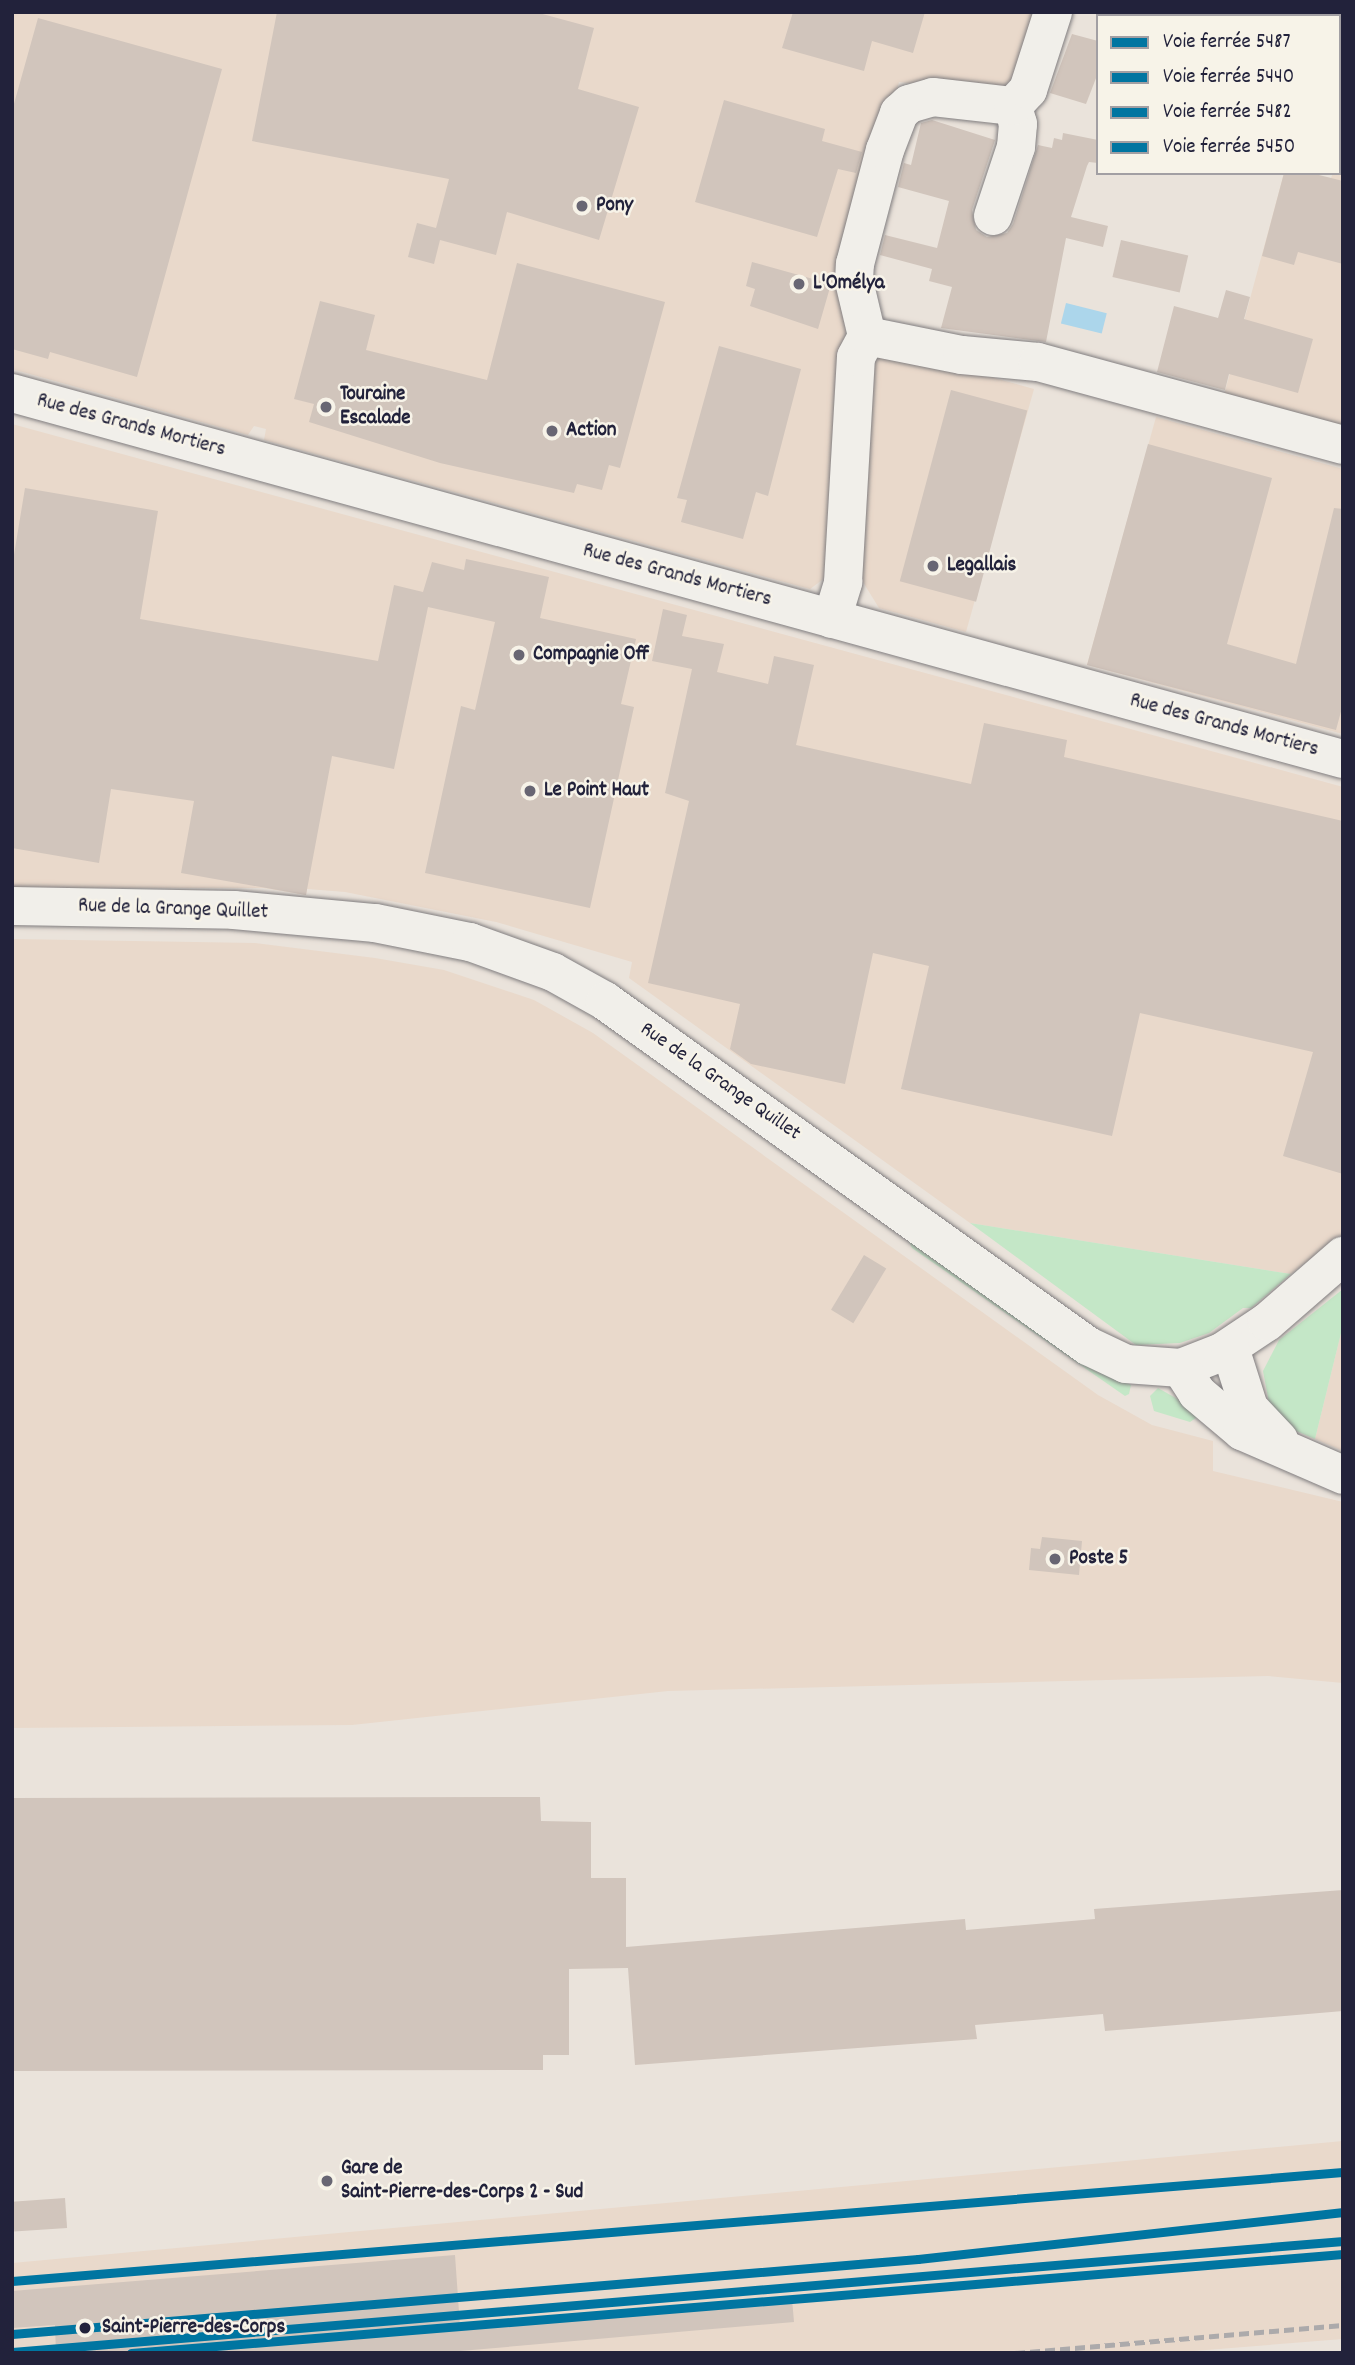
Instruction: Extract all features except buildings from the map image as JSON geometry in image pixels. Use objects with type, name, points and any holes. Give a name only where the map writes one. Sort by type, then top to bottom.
[{"type":"street","points":[[1013,106],[1028,90],[1053,12]]},
{"type":"street","points":[[832,619],[843,582],[856,357],[867,336],[854,281],[855,264],[884,150],[899,113],[909,104],[933,97],[1013,106]]},
{"type":"street","points":[[993,216],[1016,147],[1018,124],[1013,106]]},
{"type":"street","points":[[867,336],[1062,368],[1343,445]]},
{"type":"street","name":"Rue des Grands Mortiers","points":[[12,393],[1343,759]]},
{"type":"street","name":"Rue de la Grange Quillet","points":[[12,906],[234,909],[375,923],[470,942],[553,972],[605,1001],[1088,1346],[1126,1364],[1181,1368]]},
{"type":"street","points":[[1343,1256],[1230,1348],[1181,1368],[1197,1393],[1242,1431],[1343,1475]]},
{"type":"street","points":[[1230,1348],[1244,1395],[1259,1421],[1282,1442],[1343,1475]]},
{"type":"shaded area","points":[[12,12],[1042,12],[1016,97],[899,82],[848,282],[834,571],[810,589],[264,440],[266,429],[254,426],[248,435],[12,369]]},
{"type":"shaded area","points":[[1200,12],[1343,12],[1343,60],[1341,14]]},
{"type":"shaded area","points":[[1343,134],[1343,429],[1224,395],[1283,175],[1331,178],[1332,175],[1341,175]]},
{"type":"shaded area","points":[[873,344],[1034,389],[966,632],[879,608],[858,574]]},
{"type":"shaded area","points":[[1156,417],[1343,469],[1343,734],[1087,665]]},
{"type":"shaded area","points":[[12,424],[1343,787],[1343,1234],[1291,1274],[970,1223],[629,978],[632,962],[496,922],[345,892],[307,889],[306,895],[264,888],[12,888]]},
{"type":"shaded area","points":[[12,939],[255,943],[375,958],[444,970],[534,1000],[593,1033],[1098,1395],[1152,1425],[1213,1441],[1213,1471],[1343,1502],[1343,1683],[1268,1676],[668,1691],[352,1725],[12,1728]]},
{"type":"shaded area","points":[[1343,1325],[1343,1451],[1315,1439]]},
{"type":"shaded area","points":[[1343,2141],[1343,2339],[1169,2353],[12,2353],[12,2263]]},
{"type":"green space","points":[[970,1223],[1291,1274],[1251,1308],[1243,1308],[1209,1333],[1180,1343],[1136,1345]]},
{"type":"green space","points":[[903,1230],[1131,1385],[1129,1394],[1125,1396],[912,1248]]},
{"type":"green space","points":[[1343,1289],[1343,1325],[1315,1439],[1289,1428],[1269,1403],[1263,1371],[1279,1340]]},
{"type":"green space","points":[[1158,1388],[1181,1401],[1199,1416],[1190,1422],[1154,1411],[1150,1396]]},
{"type":"water","points":[[1066,303],[1107,313],[1102,334],[1061,323]]},
{"type":"railway","points":[[1015,2353],[1343,2325]]},
{"type":"rail line","name":"5450","points":[[12,2281],[1343,2172]]},
{"type":"rail line","name":"5487","points":[[12,2334],[918,2259],[1343,2212]]},
{"type":"rail line","name":"5440","points":[[12,2352],[1343,2241]]},
{"type":"rail line","name":"5482","points":[[131,2353],[1343,2254]]},
{"type":"place","name":"Pony","points":[[582,206]]},
{"type":"place","name":"L'Omélya","points":[[799,284]]},
{"type":"place","name":"Touraine Escalade","points":[[326,407]]},
{"type":"place","name":"Action","points":[[552,431]]},
{"type":"place","name":"Legallais","points":[[933,566]]},
{"type":"place","name":"Compagnie Off","points":[[519,655]]},
{"type":"place","name":"Le Point Haut","points":[[530,791]]},
{"type":"place","name":"Poste 5","points":[[1055,1559]]},
{"type":"place","name":"Gare de Saint-Pierre-des-Corps 2 - Sud","points":[[327,2181]]},
{"type":"place","name":"Saint-Pierre-des-Corps","points":[[85,2328]]}]
